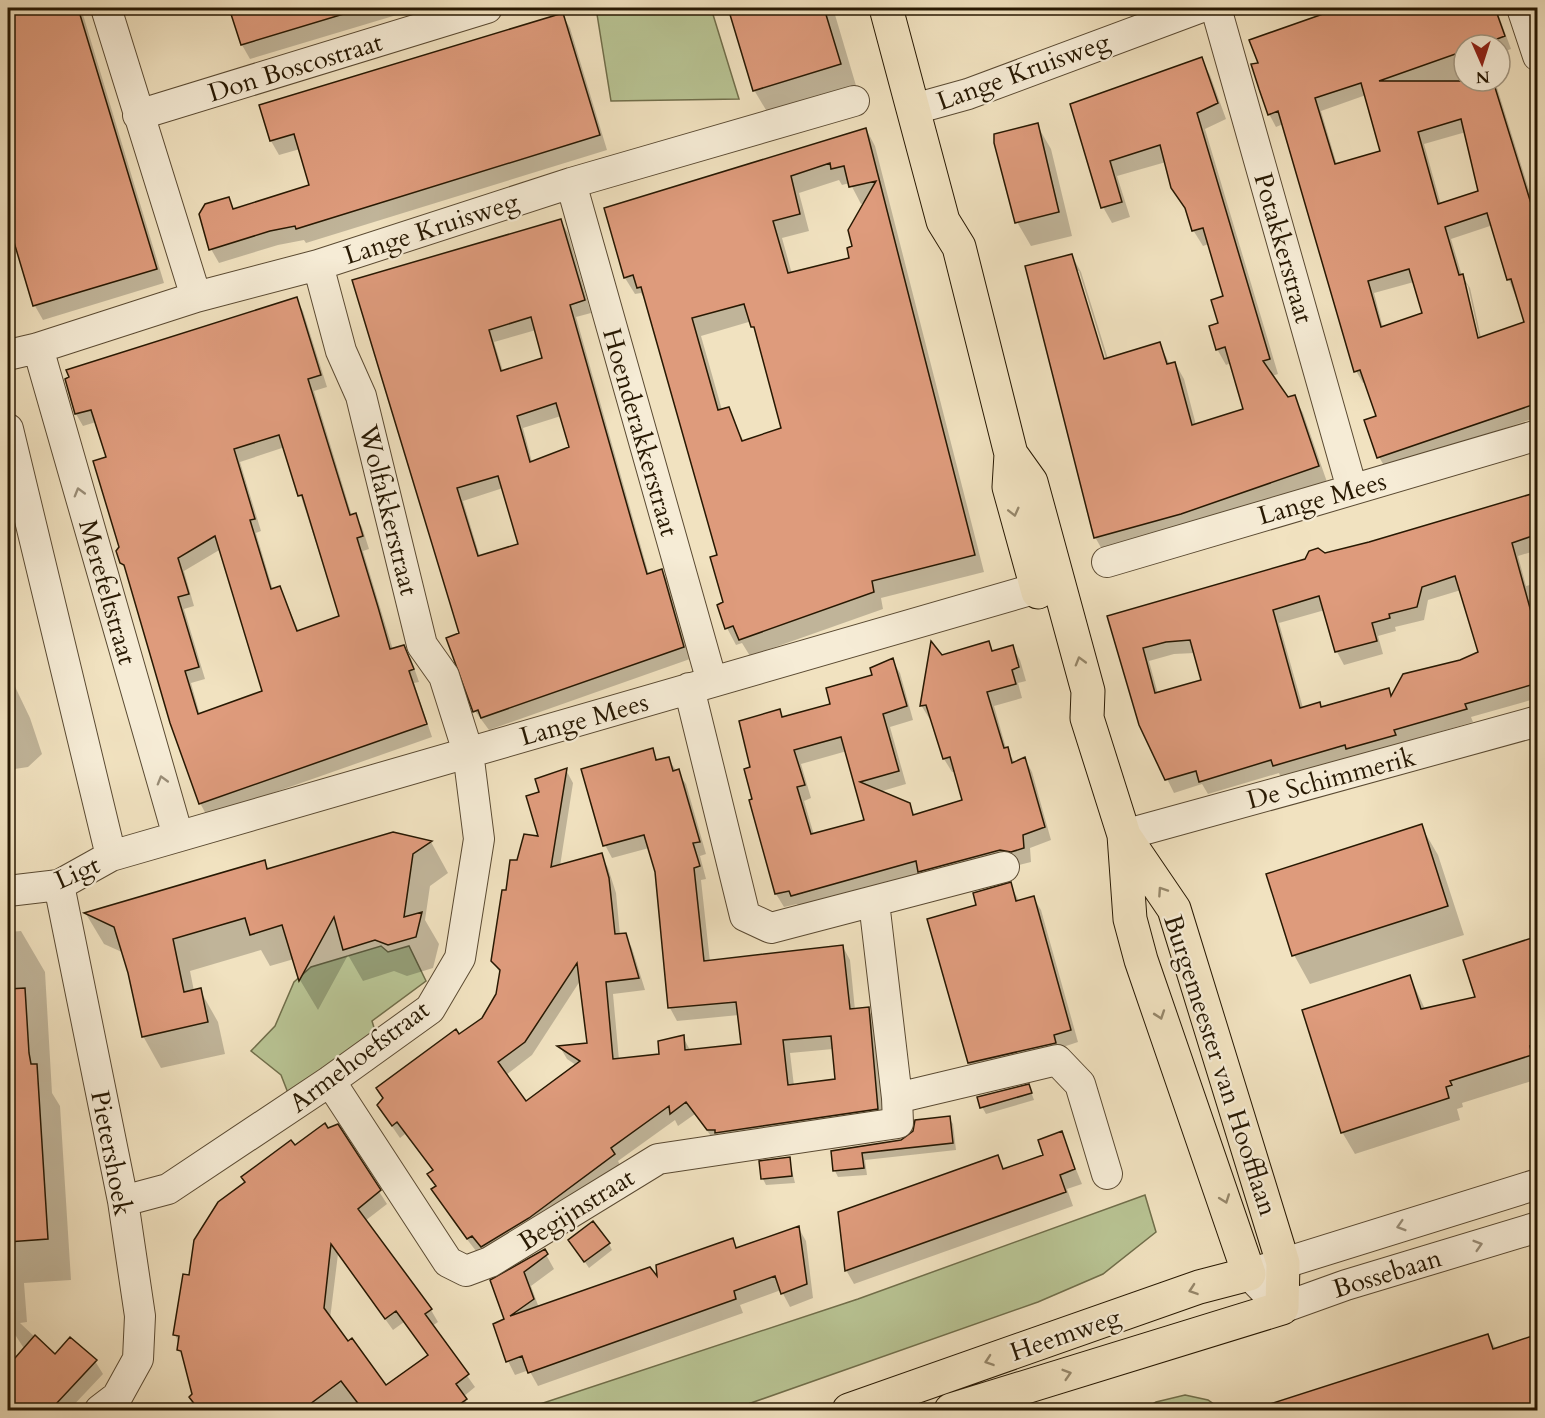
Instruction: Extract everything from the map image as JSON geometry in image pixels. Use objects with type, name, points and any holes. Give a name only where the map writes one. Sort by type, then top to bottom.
[{"type":"main road","name":"Burgemeester van Hoofflaan","points":[[886,8],[923,107]]},
{"type":"main road","name":"Burgemeester van Hoofflaan","points":[[908,8],[943,221],[959,247],[1011,454],[1009,487],[1047,585],[1068,698],[1087,718],[1124,835],[1130,919],[1141,960],[1249,1274]]},
{"type":"main road","name":"Burgemeester van Hoofflaan","points":[[1124,835],[1174,909],[1283,1263],[1282,1308]]},
{"type":"main road","name":"Heemweg","points":[[849,1410],[1199,1287],[1249,1274]]},
{"type":"main road","name":"Heemweg","points":[[951,1410],[1282,1308]]},
{"type":"street","points":[[106,8],[196,297]]},
{"type":"street","name":"Don Boscostraat","points":[[138,115],[487,8]]},
{"type":"street","name":"Lange Kruisweg","points":[[923,107],[968,94],[1199,8]]},
{"type":"street","name":"Potakkerstraat","points":[[1216,8],[1352,489]]},
{"type":"street","points":[[1522,8],[1538,56]]},
{"type":"street","name":"Lange Kruisweg","points":[[8,355],[38,348],[196,297],[318,265],[571,183],[854,101]]},
{"type":"street","name":"Hoenderakkerstraat","points":[[571,183],[700,685]]},
{"type":"street","name":"Wolfakkerstraat","points":[[318,265],[341,351],[361,396],[422,645],[444,676],[468,752]]},
{"type":"street","name":"Merefeltstraat","points":[[38,348],[178,836]]},
{"type":"street","points":[[8,429],[111,856]]},
{"type":"street","name":"Lange Mees","points":[[1107,562],[1538,435]]},
{"type":"street","name":"Lange Mees","points":[[111,856],[1047,585]]},
{"type":"street","points":[[700,685],[745,916],[771,928],[1004,867]]},
{"type":"street","name":"De Schimmerik","points":[[1124,835],[1538,721]]},
{"type":"street","name":"Armehoefstraat","points":[[123,1201],[168,1189],[330,1081],[429,1010],[460,958],[479,839],[468,752]]},
{"type":"street","name":"Ligt","points":[[8,891],[59,885],[111,856]]},
{"type":"street","name":"Pietershoek","points":[[59,885],[123,1201],[140,1316],[138,1359],[117,1397],[100,1410]]},
{"type":"street","name":"Begijnstraat","points":[[330,1081],[448,1262],[466,1271],[490,1262],[658,1159],[898,1123],[874,902]]},
{"type":"street","points":[[897,1098],[1057,1060],[1080,1084],[1107,1174]]},
{"type":"street","name":"Bossebaan","points":[[1283,1263],[1538,1184]]},
{"type":"street","name":"Bossebaan","points":[[1282,1308],[1346,1285],[1538,1227]]},
{"type":"street","name":"Heemweg","points":[[1249,1274],[1283,1263]]},
{"type":"street","points":[[1249,1274],[1282,1308]]},
{"type":"green space","points":[[596,8],[711,8],[739,99],[611,101]]},
{"type":"green space","points":[[381,946],[388,952],[409,946],[426,981],[372,1021],[379,1044],[288,1093],[281,1075],[251,1051],[275,1026],[294,982],[311,967]]},
{"type":"green space","points":[[1145,1195],[1156,1232],[1103,1274],[1038,1302],[731,1410],[522,1410],[858,1299]]},
{"type":"green space","points":[[1185,1395],[1208,1400],[1222,1410],[1143,1410],[1156,1402]]},
{"type":"building","points":[[8,8],[78,8],[157,269],[33,306],[8,222]]},
{"type":"building","points":[[229,8],[346,8],[347,13],[241,45]]},
{"type":"building","points":[[728,8],[824,8],[841,64],[753,91]]},
{"type":"building","points":[[1340,8],[1495,8],[1504,33],[1452,33],[1452,55],[1379,81],[1452,81],[1452,93],[1497,93],[1538,226],[1538,403],[1377,458],[1364,420],[1376,416],[1360,370],[1354,372],[1278,111],[1268,115],[1251,64],[1258,63],[1249,40]],"holes":[[[1361,83],[1380,151],[1335,164],[1315,98]],[[1461,119],[1478,191],[1438,204],[1418,132]],[[1487,213],[1507,280],[1511,279],[1524,322],[1478,338],[1463,274],[1459,275],[1445,227]],[[1409,269],[1422,313],[1381,327],[1368,281]]]},
{"type":"building","points":[[563,13],[600,135],[296,229],[295,226],[270,231],[209,250],[199,214],[205,204],[229,197],[233,209],[309,185],[294,134],[270,141],[259,105]]},
{"type":"building","points":[[1202,57],[1218,103],[1197,113],[1270,359],[1263,361],[1288,397],[1295,395],[1319,466],[1181,514],[1094,538],[1025,266],[1072,254],[1104,359],[1160,342],[1167,364],[1175,362],[1192,425],[1243,409],[1225,347],[1216,350],[1209,326],[1218,323],[1211,300],[1223,296],[1203,228],[1192,231],[1185,208],[1171,188],[1160,145],[1110,161],[1122,202],[1101,208],[1070,104]]},
{"type":"building","points":[[1038,123],[1059,212],[1015,223],[994,143],[994,134]]},
{"type":"building","points":[[866,128],[975,555],[872,581],[874,592],[739,640],[733,626],[725,629],[717,605],[723,602],[710,557],[717,555],[641,287],[637,288],[633,275],[624,278],[604,208]],"holes":[[[830,163],[831,169],[844,166],[849,187],[876,181],[848,230],[852,246],[847,248],[849,258],[788,273],[773,221],[800,214],[791,176]],[[744,304],[751,327],[754,327],[781,428],[742,441],[729,407],[718,410],[692,318]]]},
{"type":"building","points":[[561,219],[585,300],[570,305],[635,533],[647,574],[662,569],[684,647],[481,718],[478,710],[473,712],[446,638],[459,633],[352,280]],"holes":[[[531,317],[542,358],[501,371],[489,330]],[[556,403],[569,447],[530,462],[517,416]],[[498,476],[518,544],[478,556],[457,488]]]},
{"type":"building","points":[[297,297],[321,375],[308,379],[350,515],[356,513],[363,536],[357,538],[390,649],[404,645],[414,669],[409,671],[427,724],[199,804],[170,723],[124,565],[120,563],[116,551],[119,547],[93,461],[106,457],[91,410],[75,414],[65,379],[69,377],[66,370]],"holes":[[[279,435],[298,496],[302,495],[339,616],[297,631],[280,586],[271,589],[250,520],[255,519],[234,449]],[[215,536],[262,691],[198,714],[185,671],[199,667],[178,597],[189,594],[178,558]]]},
{"type":"building","points":[[1538,492],[1538,534],[1512,543],[1538,637],[1538,683],[1465,704],[1467,709],[1394,730],[1396,735],[1346,749],[1345,745],[1273,766],[1271,760],[1199,782],[1196,771],[1165,780],[1139,725],[1107,616],[1305,559],[1309,551],[1318,548],[1325,553]],"holes":[[[1455,576],[1478,652],[1460,660],[1403,674],[1391,696],[1389,688],[1321,707],[1320,702],[1300,708],[1273,610],[1319,596],[1335,652],[1377,641],[1372,623],[1390,618],[1389,614],[1417,607],[1422,587]],[[1190,640],[1201,680],[1155,693],[1143,648],[1166,642]]]},
{"type":"building","points":[[931,641],[942,655],[989,641],[992,651],[1013,645],[1019,667],[1012,670],[1016,684],[987,692],[1004,748],[1008,747],[1012,763],[1025,757],[1045,827],[1023,835],[1024,848],[1011,852],[1000,850],[918,872],[916,861],[791,896],[789,891],[775,894],[749,800],[752,799],[744,769],[750,767],[739,721],[780,709],[782,717],[830,704],[826,688],[872,675],[870,668],[893,658],[907,706],[883,714],[899,771],[860,782],[910,803],[913,815],[962,800],[950,757],[943,759],[926,705],[920,706]],"holes":[[[841,737],[864,820],[811,834],[797,787],[805,785],[794,750]]]},
{"type":"building","points":[[653,748],[656,760],[669,757],[673,771],[679,769],[700,842],[693,843],[700,866],[694,868],[704,961],[843,945],[850,1009],[869,1007],[878,1109],[715,1133],[715,1130],[707,1130],[686,1102],[670,1114],[669,1106],[611,1148],[615,1154],[529,1218],[481,1247],[472,1236],[467,1239],[431,1189],[436,1186],[427,1174],[433,1170],[397,1122],[392,1126],[377,1105],[383,1098],[376,1088],[456,1029],[459,1034],[482,1018],[496,994],[500,970],[491,961],[502,890],[506,890],[510,860],[517,860],[524,834],[538,836],[526,796],[539,792],[535,779],[567,768],[551,867],[602,853],[609,878],[615,934],[626,933],[639,978],[606,982],[613,1059],[659,1054],[658,1041],[684,1035],[685,1050],[741,1044],[736,1002],[668,1008],[655,872],[644,835],[603,846],[581,769]],"holes":[[[577,963],[587,1043],[557,1046],[580,1061],[526,1101],[498,1062],[525,1042]],[[831,1036],[835,1079],[788,1085],[783,1040]]]},
{"type":"building","points":[[1422,824],[1448,906],[1292,956],[1266,874]]},
{"type":"building","points":[[393,832],[432,841],[413,854],[404,917],[422,912],[416,937],[388,945],[375,940],[343,950],[334,917],[299,981],[282,925],[250,935],[245,918],[173,939],[184,992],[201,988],[208,1022],[142,1037],[128,973],[114,927],[84,913],[265,860],[267,869]]},
{"type":"building","points":[[1011,882],[1016,901],[1034,896],[1071,1030],[1054,1035],[1056,1043],[968,1063],[927,919],[976,905],[973,893]]},
{"type":"building","points":[[1538,936],[1538,1043],[1530,1046],[1532,1055],[1450,1081],[1452,1085],[1446,1087],[1449,1098],[1341,1133],[1302,1010],[1410,975],[1421,1009],[1475,997],[1463,960]]},
{"type":"building","points":[[25,988],[29,1053],[31,1064],[37,1064],[48,1239],[8,1242],[8,989]]},
{"type":"building","points":[[1029,1084],[1032,1093],[980,1108],[977,1097]]},
{"type":"building","points":[[950,1116],[953,1143],[862,1153],[864,1168],[833,1171],[831,1151],[901,1140],[913,1131],[915,1120]]},
{"type":"building","points":[[325,1123],[328,1128],[338,1124],[381,1190],[358,1209],[432,1309],[425,1314],[469,1374],[456,1384],[467,1399],[451,1410],[363,1410],[341,1381],[302,1410],[199,1410],[189,1397],[192,1394],[181,1351],[177,1350],[179,1336],[173,1335],[183,1274],[189,1275],[194,1240],[218,1202],[245,1182],[241,1177],[291,1140],[295,1145]],"holes":[[[331,1244],[385,1319],[396,1311],[428,1355],[386,1385],[352,1338],[348,1341],[324,1308]]]},
{"type":"building","points":[[1062,1131],[1075,1169],[1060,1175],[1066,1192],[845,1271],[838,1212],[998,1155],[1003,1169],[1043,1155],[1038,1140]]},
{"type":"building","points":[[790,1157],[792,1176],[761,1179],[759,1161]]},
{"type":"building","points":[[593,1221],[610,1243],[584,1262],[568,1240]]},
{"type":"building","points":[[799,1226],[807,1284],[781,1294],[775,1276],[734,1291],[736,1299],[528,1373],[522,1356],[506,1362],[493,1324],[504,1319],[490,1280],[545,1249],[548,1254],[524,1272],[534,1299],[510,1316],[650,1267],[657,1276],[656,1265],[733,1238],[736,1248]]},
{"type":"building","points":[[1488,1334],[1493,1349],[1538,1334],[1538,1410],[1264,1410],[1264,1406]]},
{"type":"building","points":[[35,1335],[55,1354],[70,1337],[97,1360],[56,1404],[46,1410],[8,1410],[8,1366]]}]
